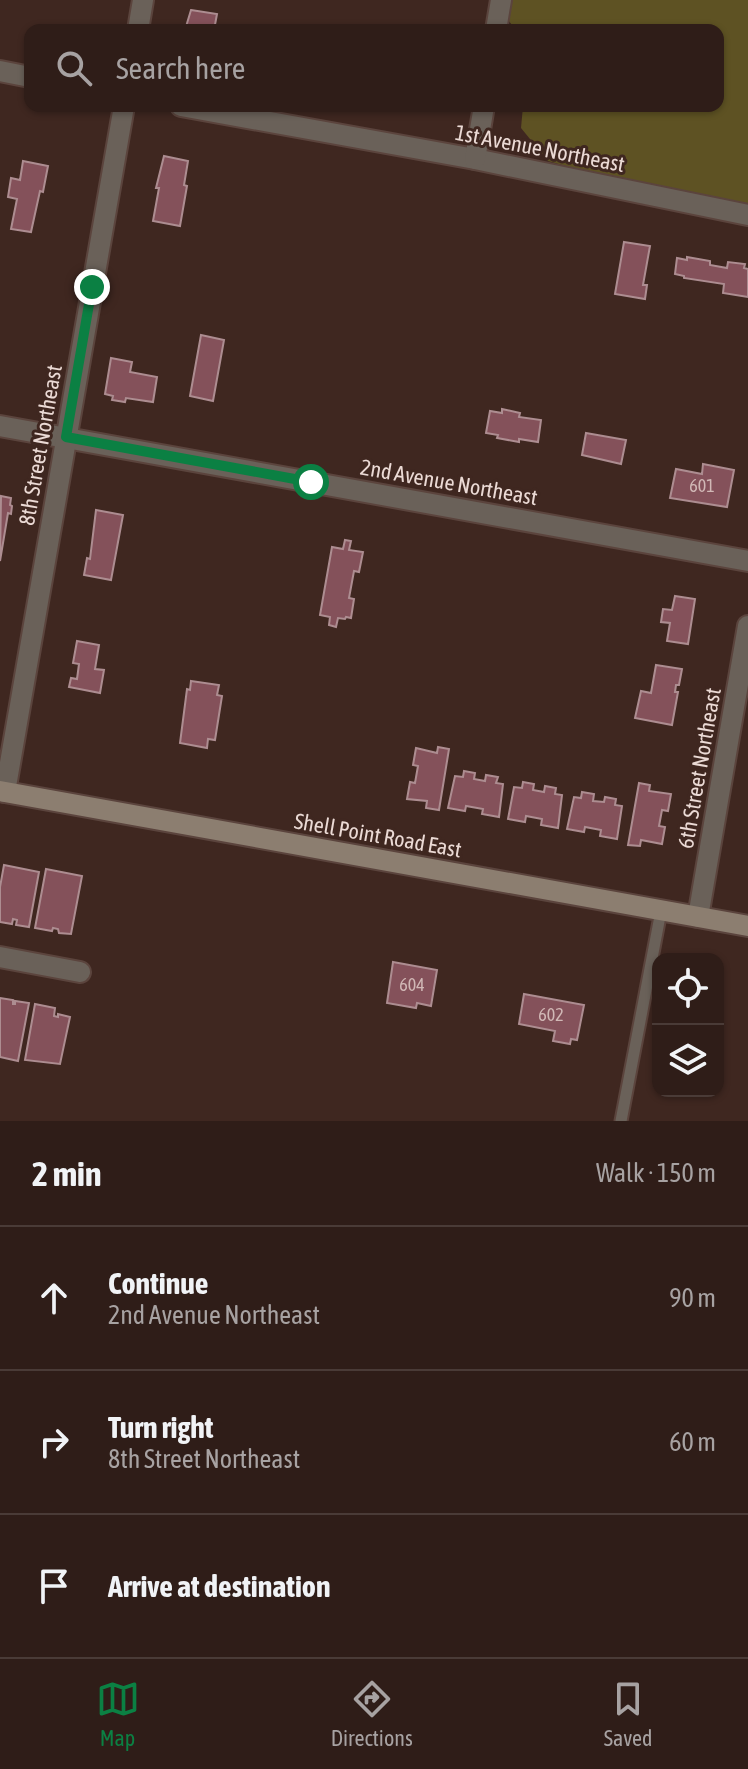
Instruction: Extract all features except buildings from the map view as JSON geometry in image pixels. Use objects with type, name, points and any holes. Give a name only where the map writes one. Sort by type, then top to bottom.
[{"type":"street","points":[[139,24],[143,0]]},
{"type":"street","points":[[497,24],[501,0]]},
{"type":"street","points":[[0,71],[24,76]]},
{"type":"street","name":"8th Street Northeast","points":[[2,792],[123,112]]},
{"type":"street","name":"1st Avenue Northeast","points":[[214,112],[475,159],[748,215]]},
{"type":"street","points":[[475,159],[483,112]]},
{"type":"street","name":"2nd Avenue Northeast","points":[[0,426],[748,561]]},
{"type":"street","name":"6th Street Northeast","points":[[698,917],[747,638]]},
{"type":"street","name":"Shell Point Road East","points":[[2,792],[748,926]]},
{"type":"street","points":[[0,957],[80,972]]},
{"type":"lane","points":[[621,1121],[661,911]]},
{"type":"shaded area","points":[[511,0],[748,0],[748,204],[548,161],[521,128],[522,112],[724,112],[724,24],[511,24],[508,20]]},
{"type":"route","points":[[92,287],[66,437],[311,482]]}]
